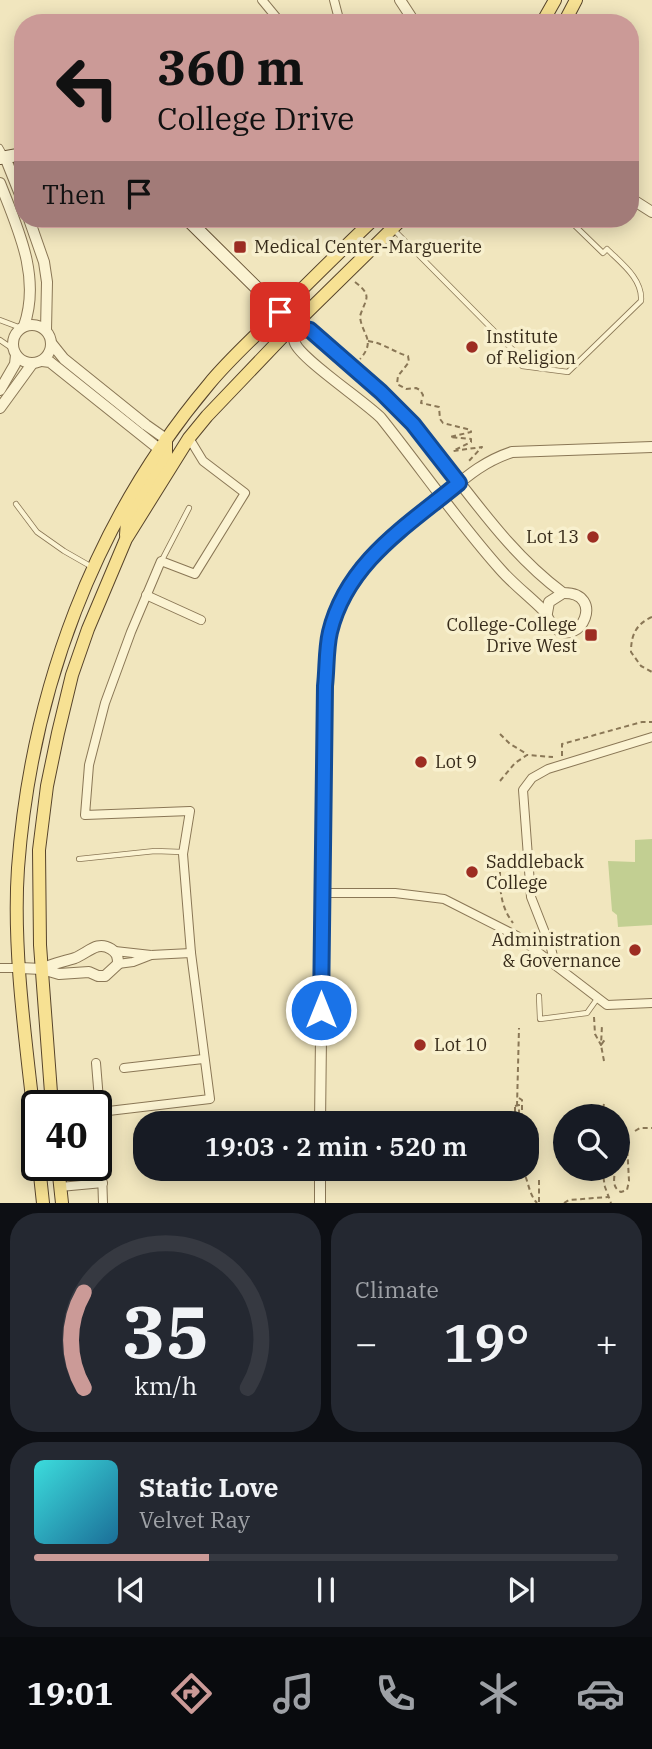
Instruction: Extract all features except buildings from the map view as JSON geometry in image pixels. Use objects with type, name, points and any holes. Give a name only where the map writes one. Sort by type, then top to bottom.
[{"type":"main road","points":[[196,228],[292,327]]},
{"type":"main road","points":[[32,1090],[20,968],[18,870],[28,782],[38,728],[53,671],[93,567],[131,494],[163,444],[210,383],[365,228]]},
{"type":"main road","points":[[51,1090],[41,969],[39,850],[47,786],[72,675],[88,629],[126,539],[189,438],[292,327],[392,229]]},
{"type":"main road","points":[[126,539],[127,521],[166,455],[163,444]]},
{"type":"main road","points":[[41,1181],[43,1203]]},
{"type":"main road","points":[[59,1181],[62,1203]]},
{"type":"street","points":[[262,0],[274,14]]},
{"type":"street","points":[[2,154],[14,181]]},
{"type":"street","points":[[0,183],[14,222]]},
{"type":"street","points":[[0,390],[15,364],[14,337],[23,327],[32,296],[27,258],[16,228]]},
{"type":"street","points":[[32,228],[44,262],[47,282],[46,330],[52,344],[64,359],[146,425],[163,444]]},
{"type":"street","points":[[23,327],[38,326],[46,330]]},
{"type":"street","points":[[292,327],[310,330],[381,392],[413,424],[459,483],[504,538],[546,580],[563,593],[576,594],[584,603],[586,615],[580,626],[569,632],[557,630],[552,626],[547,613],[501,570],[381,418],[365,402],[315,365],[295,345],[292,327]]},
{"type":"street","points":[[0,408],[37,362],[49,354],[52,344]]},
{"type":"street","points":[[14,352],[25,362],[50,362],[163,444]]},
{"type":"street","points":[[112,1111],[210,1099],[191,953],[183,852],[190,811],[85,815],[89,765],[105,703],[161,561],[195,575],[245,493],[203,461],[189,438]]},
{"type":"street","points":[[320,1111],[325,686],[330,633],[337,609],[351,581],[388,540],[474,469],[491,459],[512,453],[652,447]]},
{"type":"street","points":[[547,613],[550,602],[563,593]]},
{"type":"street","points":[[146,595],[201,621]]},
{"type":"street","points":[[555,965],[531,897],[523,790],[532,778],[548,769],[652,737]]},
{"type":"street","points":[[322,893],[395,892],[444,899],[512,933],[607,1005],[652,1003]]},
{"type":"street","points":[[41,969],[52,963],[74,959],[94,947],[103,945],[115,951],[151,955],[191,953]]},
{"type":"street","points":[[115,951],[118,964]]},
{"type":"street","points":[[0,968],[41,969],[59,974],[89,972],[98,976],[105,975],[118,964],[151,955]]},
{"type":"street","points":[[124,1068],[203,1059]]},
{"type":"street","points":[[96,1063],[98,1090]]},
{"type":"street","points":[[320,1181],[320,1203]]},
{"type":"street","points":[[60,1187],[103,1183],[103,1203]]},
{"type":"lane","points":[[392,229],[518,355],[522,366],[568,372],[641,301],[642,292],[630,271],[607,249],[603,253],[577,228]]},
{"type":"lane","points":[[0,320],[23,327]]},
{"type":"lane","points":[[0,340],[14,352]]},
{"type":"lane","points":[[16,504],[37,532],[93,567]]},
{"type":"lane","points":[[161,561],[190,509]]},
{"type":"lane","points":[[79,859],[155,851],[183,852]]},
{"type":"lane","points":[[539,996],[540,1019],[587,1013],[597,998]]},
{"type":"path","points":[[355,281],[367,292],[367,301],[360,316],[368,341],[366,351],[359,360]]},
{"type":"path","points":[[368,341],[379,342],[398,354],[408,356],[409,362],[397,384],[406,389],[420,390],[423,395],[421,403],[439,407],[443,423],[471,430],[450,437],[471,439],[471,442],[453,451],[482,447],[467,461],[469,464]]},
{"type":"path","points":[[652,617],[634,633],[631,652],[641,666],[652,672]]},
{"type":"path","points":[[500,781],[515,763],[527,755],[537,754],[562,759],[562,744],[642,722],[652,722]]},
{"type":"path","points":[[500,734],[527,755]]},
{"type":"path","points":[[500,872],[499,893],[503,906],[516,927],[512,933]]},
{"type":"path","points":[[594,1016],[595,1034],[601,1045]]},
{"type":"path","points":[[602,1025],[601,1045],[604,1061]]},
{"type":"path","points":[[518,1111],[519,1028]]},
{"type":"path","points":[[601,1045],[606,1038]]},
{"type":"path","points":[[517,1096],[522,1100],[522,1111]]},
{"type":"path","points":[[515,1111],[517,1106]]},
{"type":"path","points":[[635,1131],[652,1128]]},
{"type":"path","points":[[529,1181],[530,1195],[538,1203]]},
{"type":"path","points":[[538,1203],[539,1181]]},
{"type":"path","points":[[605,1181],[611,1203]]},
{"type":"path","points":[[614,1181],[617,1190],[621,1192],[628,1190],[629,1181]]},
{"type":"path","points":[[567,1202],[608,1197]]},
{"type":"green space","points":[[652,839],[652,925],[618,927],[617,915],[612,911],[608,861],[635,862],[635,840]]},
{"type":"place","name":"Medical Center-Marguerite","points":[[240,247]]},
{"type":"place","name":"Institute of Religion","points":[[472,347]]},
{"type":"place","name":"Lot 13","points":[[593,537]]},
{"type":"place","name":"College-College Drive West","points":[[591,635]]},
{"type":"place","name":"Lot 9","points":[[421,762]]},
{"type":"place","name":"Saddleback College","points":[[472,872]]},
{"type":"place","name":"Administration & Governance","points":[[635,950]]},
{"type":"place","name":"Lot 10","points":[[420,1045]]},
{"type":"route","points":[[280,312],[292,327],[310,330],[381,392],[413,424],[459,483],[388,540],[367,561],[351,581],[337,609],[330,633],[325,686],[321,1010]]}]
